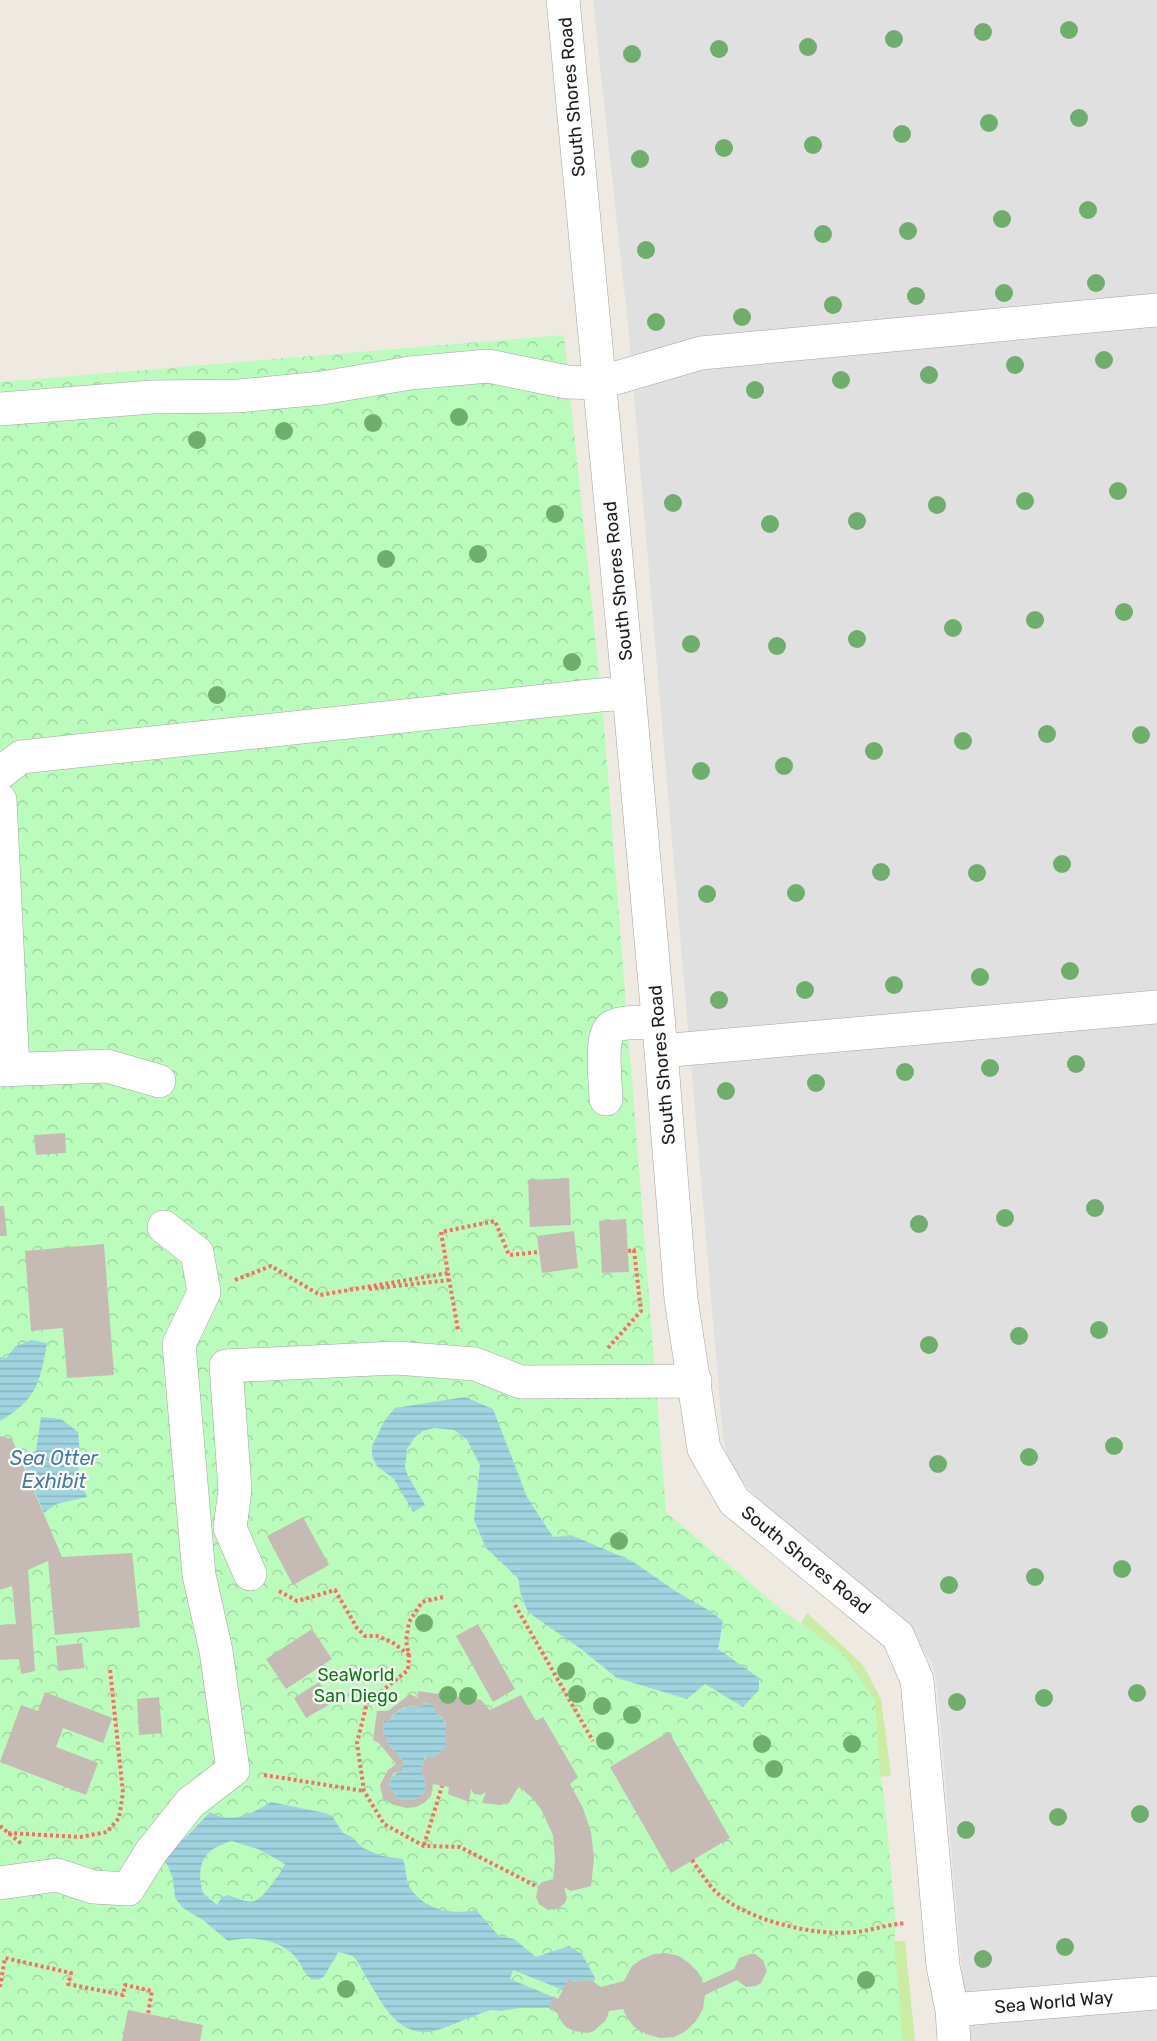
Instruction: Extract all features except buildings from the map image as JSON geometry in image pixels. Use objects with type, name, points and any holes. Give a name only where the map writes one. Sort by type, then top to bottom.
[{"type":"street","name":"South Shores Road","points":[[563,0],[629,693],[681,1299],[704,1449],[734,1501],[898,1636],[917,1680],[943,1966],[953,2026]]},
{"type":"street","points":[[0,409],[152,397],[238,396],[322,388],[410,373],[488,366],[567,382],[599,383],[701,352],[1157,310]]},
{"type":"street","points":[[0,773],[21,757],[600,694],[629,693]]},
{"type":"street","points":[[0,800],[7,1070],[106,1066],[159,1081]]},
{"type":"street","points":[[606,1099],[604,1044],[607,1031],[613,1026],[660,1037],[1157,1007]]},
{"type":"street","points":[[0,1883],[57,1875],[93,1887],[128,1889],[151,1852],[190,1803],[233,1770],[216,1651],[199,1575],[179,1344],[204,1292],[197,1253],[164,1227]]},
{"type":"street","points":[[250,1574],[230,1528],[236,1490],[226,1366],[396,1358],[475,1364],[521,1382],[695,1381]]},
{"type":"street","name":"Sea World Way","points":[[953,2026],[1157,1993]]},
{"type":"path","points":[[468,1335],[458,1329],[441,1232],[495,1221],[508,1255],[539,1252]]},
{"type":"path","points":[[603,1354],[640,1311],[634,1250],[628,1251]]},
{"type":"path","points":[[271,1266],[320,1295],[449,1280]]},
{"type":"path","points":[[320,1295],[448,1274]]},
{"type":"path","points":[[250,1574],[297,1601],[334,1590],[357,1628],[366,1636],[377,1636],[392,1641],[409,1656]]},
{"type":"path","points":[[443,1597],[422,1602],[409,1622],[406,1641],[409,1656],[408,1670],[367,1703],[357,1743],[364,1791],[384,1824],[424,1845],[460,1847],[538,1887]]},
{"type":"path","points":[[515,1605],[593,1741]]},
{"type":"path","points":[[8,1833],[80,1837],[107,1832],[119,1818],[123,1793],[110,1669]]},
{"type":"path","points":[[233,1770],[364,1791]]},
{"type":"path","points":[[424,1845],[442,1786]]},
{"type":"path","points":[[692,1860],[715,1891],[742,1909],[777,1923],[817,1932],[856,1932],[896,1924],[939,1920]]},
{"type":"path","points":[[0,1987],[5,1958],[71,1972],[68,1984],[123,1995],[125,1985],[152,1991],[148,2014]]},
{"type":"green space","name":"SeaWorld San Diego","points":[[564,335],[603,713],[666,1512],[782,1610],[843,1654],[875,1700],[880,1776],[883,1787],[896,1924],[894,1941],[903,2041],[0,2041],[0,382]]},
{"type":"green space","points":[[807,1613],[863,1665],[881,1699],[891,1776],[833,1779],[822,1639],[801,1623]]},
{"type":"green space","points":[[894,1941],[905,1941],[915,2041],[862,2041]]},
{"type":"shaded area","points":[[593,0],[1157,0],[1157,2041],[968,2041],[937,1686],[932,1663],[915,1636],[890,1609],[756,1497],[735,1473],[727,1457],[723,1437],[628,325]]},
{"type":"water","points":[[31,1340],[47,1343],[39,1379],[35,1389],[22,1405],[0,1421],[0,1357],[6,1358],[15,1347]]},
{"type":"water","points":[[465,1397],[493,1409],[527,1497],[553,1537],[571,1535],[632,1561],[723,1621],[718,1649],[759,1678],[759,1690],[743,1707],[705,1684],[687,1699],[617,1678],[581,1649],[528,1612],[521,1595],[518,1578],[486,1548],[474,1520],[480,1465],[467,1440],[454,1430],[434,1428],[423,1431],[415,1437],[407,1449],[405,1468],[425,1505],[413,1512],[394,1479],[377,1466],[372,1456],[372,1446],[385,1420],[395,1408]]},
{"type":"water","name":"Sea Otter Exhibit","points":[[41,1417],[61,1419],[78,1432],[80,1454],[78,1475],[87,1497],[56,1504],[44,1513],[21,1458],[36,1451]]},
{"type":"water","points":[[426,1702],[436,1707],[433,1711],[445,1722],[445,1747],[434,1757],[425,1757],[421,1768],[426,1787],[422,1796],[413,1800],[398,1799],[389,1787],[392,1777],[402,1771],[403,1760],[387,1743],[388,1738],[383,1736],[384,1720],[389,1721],[395,1713],[411,1707],[421,1707]]},
{"type":"water","points":[[271,1802],[332,1816],[343,1833],[352,1837],[363,1848],[382,1856],[403,1859],[409,1886],[422,1901],[448,1911],[476,1910],[499,1936],[514,1939],[536,1957],[569,1946],[582,1954],[595,1978],[594,1982],[585,1980],[573,1982],[569,1978],[563,1990],[513,1970],[510,1979],[558,1999],[552,2011],[549,2008],[491,2010],[441,2029],[421,2032],[400,2024],[392,2016],[352,1956],[338,1952],[324,1976],[315,1979],[307,1975],[291,1952],[274,1943],[246,1938],[228,1941],[203,1920],[183,1908],[175,1898],[173,1879],[168,1866],[161,1857],[188,1835],[210,1812],[226,1818],[234,1818],[249,1814]],"holes":[[[232,1841],[258,1849],[285,1864],[262,1896],[249,1901],[228,1895],[222,1897],[217,1905],[203,1893],[200,1874],[201,1866],[208,1853]]]}]
